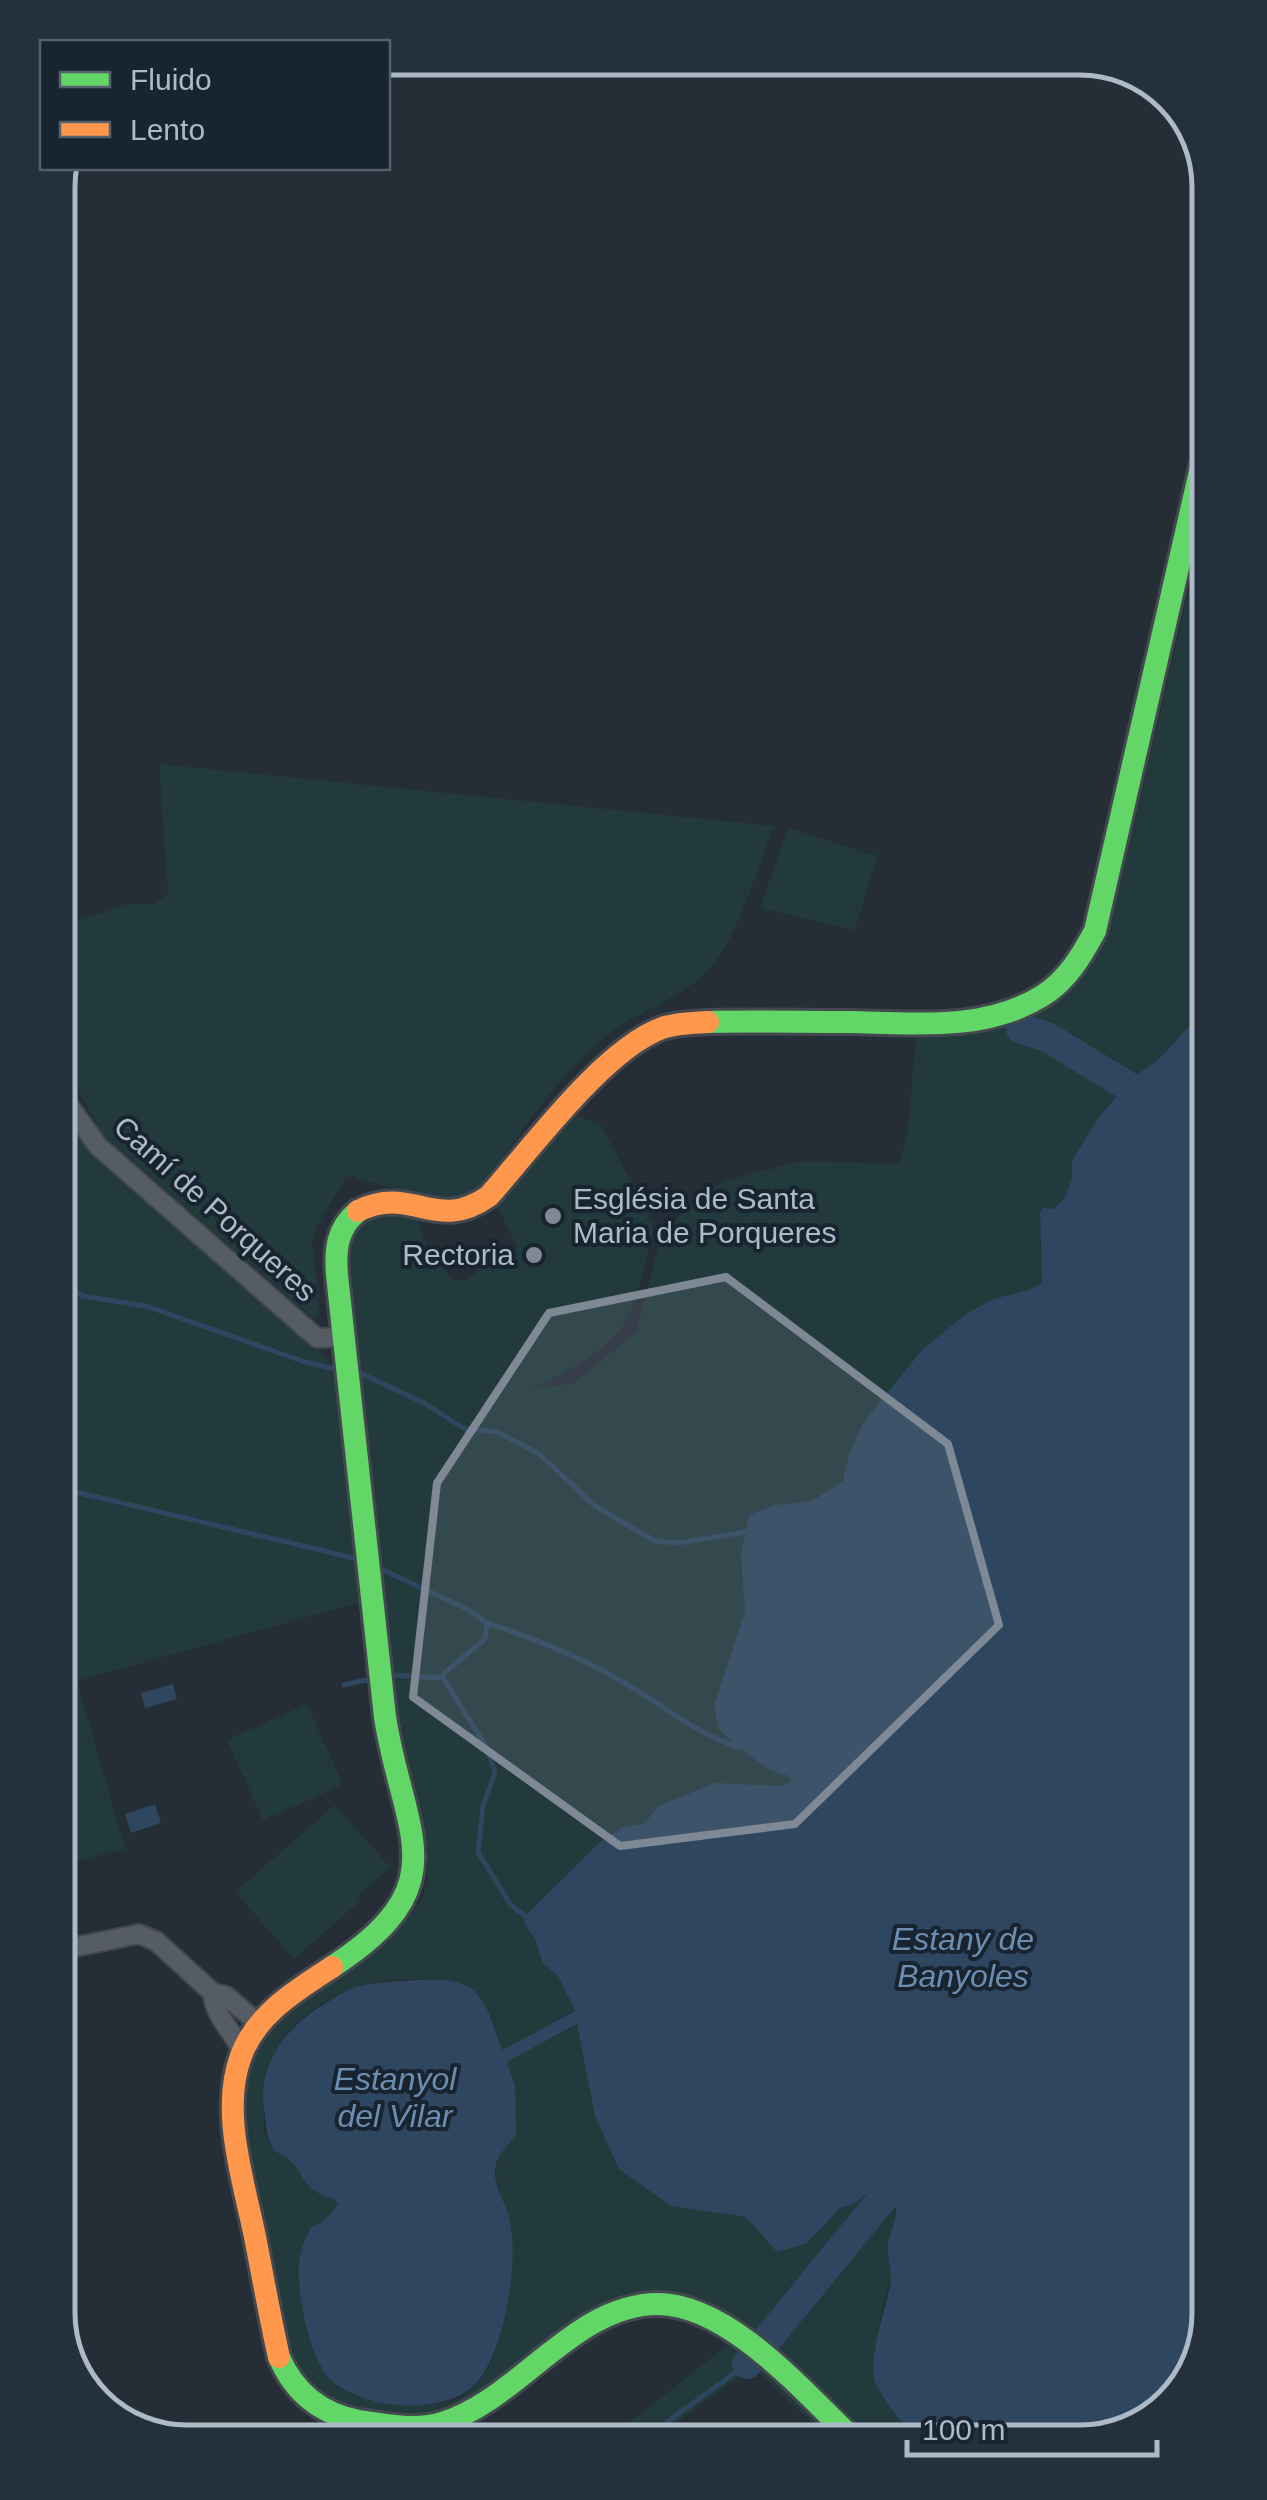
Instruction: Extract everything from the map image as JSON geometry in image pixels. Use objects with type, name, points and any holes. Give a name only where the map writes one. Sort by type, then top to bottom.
[{"type":"street","points":[[401,2425],[352,2420],[327,2412],[306,2400],[291,2384],[277,2350],[240,2160],[236,2082],[242,2051],[259,2024],[370,1940],[395,1915],[408,1896],[414,1868],[415,1838],[389,1736],[345,1337],[337,1252],[340,1231],[354,1213],[385,1199],[455,1212],[473,1207],[489,1196],[608,1066],[657,1030],[688,1023],[956,1021],[1012,1010],[1042,997],[1061,981],[1083,954],[1094,931],[1192,506]]},
{"type":"street","name":"Camí de Porqueres","points":[[75,1114],[98,1146],[317,1338],[345,1337]]},
{"type":"street","points":[[75,1946],[139,1934],[156,1942],[213,1992],[226,1996],[259,2024]]},
{"type":"street","points":[[213,1992],[218,2016],[242,2051]]},
{"type":"street","points":[[418,2425],[453,2420],[486,2404],[591,2326],[634,2307],[662,2304],[700,2312],[736,2335],[838,2425]]},
{"type":"highlighted area","points":[[726,1277],[948,1444],[999,1625],[795,1824],[620,1846],[413,1697],[437,1483],[549,1313]]},
{"type":"green space","points":[[1192,577],[1192,1023],[1159,1059],[1132,1078],[1099,1117],[1072,1160],[1072,1179],[1065,1198],[1053,1209],[1042,1209],[1042,1283],[805,1784],[541,1914],[529,1912],[524,1924],[534,1937],[543,1962],[558,1976],[575,2011],[503,2051],[487,2009],[472,1989],[433,1979],[384,1981],[347,1990],[303,2017],[279,2045],[267,2078],[264,2134],[295,2163],[313,2190],[336,2199],[338,2206],[301,2254],[299,2280],[312,2337],[324,2368],[340,2387],[393,2403],[432,2404],[461,2397],[485,2372],[497,2344],[503,2303],[501,2195],[495,2174],[515,2086],[506,2062],[578,2024],[593,2102],[865,2179],[913,2201],[881,2316],[874,2361],[874,2378],[880,2391],[906,2425],[814,2425],[752,2366],[673,2425],[626,2425],[744,2332],[669,2297],[437,2414],[368,2413],[333,2404],[305,2385],[292,2365],[246,2147],[245,2079],[259,2043],[274,2024],[400,1926],[424,1894],[427,1879],[422,1822],[401,1751],[345,1257],[354,1227],[376,1210],[416,1217],[431,1258],[454,1280],[467,1280],[495,1256],[517,1247],[495,1201],[578,1116],[601,1125],[653,1224],[652,1237],[637,1294],[623,1325],[588,1358],[532,1389],[574,1383],[636,1333],[660,1241],[686,1208],[724,1181],[801,1161],[899,1164],[908,1130],[916,1036],[952,1033],[1061,996],[1093,962],[1114,911]]},
{"type":"green space","points":[[159,764],[774,826],[741,915],[716,961],[692,984],[622,1024],[589,1051],[554,1089],[476,1193],[464,1202],[346,1177],[312,1240],[320,1316],[314,1319],[103,1135],[75,1084],[75,922],[127,904],[154,904],[168,893]]},
{"type":"green space","points":[[788,828],[877,856],[855,930],[760,908]]},
{"type":"green space","points":[[75,1119],[317,1346],[339,1372],[364,1601],[77,1681],[125,1849],[75,1862]]},
{"type":"green space","points":[[307,1704],[343,1785],[263,1820],[227,1740]]},
{"type":"green space","points":[[335,1805],[390,1867],[358,1896],[361,1900],[294,1959],[235,1892]]},
{"type":"water","name":"Estany de Banyoles","points":[[1192,1023],[1192,2313],[1186,2349],[1173,2375],[1148,2402],[1102,2423],[906,2425],[876,2384],[873,2367],[891,2280],[888,2246],[895,2218],[894,2201],[880,2190],[871,2190],[854,2204],[840,2208],[807,2243],[777,2252],[746,2217],[671,2206],[619,2169],[595,2116],[577,2024],[507,2062],[515,2086],[516,2136],[498,2158],[495,2175],[512,2235],[511,2279],[503,2325],[479,2380],[465,2392],[428,2405],[384,2403],[346,2390],[331,2380],[316,2356],[299,2284],[300,2256],[311,2227],[323,2222],[338,2205],[335,2199],[313,2189],[292,2162],[274,2151],[269,2140],[263,2091],[278,2046],[299,2022],[351,1989],[380,1982],[437,1980],[460,1983],[479,1996],[503,2050],[575,2011],[558,1976],[543,1963],[534,1937],[524,1924],[525,1916],[599,1843],[621,1828],[645,1823],[658,1806],[715,1783],[781,1786],[791,1782],[789,1776],[769,1770],[719,1729],[714,1706],[745,1611],[741,1555],[749,1515],[775,1505],[812,1501],[843,1481],[863,1423],[922,1350],[966,1314],[993,1299],[1042,1283],[1042,1208],[1053,1209],[1065,1198],[1072,1179],[1072,1160],[1099,1117],[1132,1078],[1159,1059]]},
{"type":"water","points":[[173,1684],[177,1699],[145,1708],[141,1693]]},
{"type":"water","points":[[155,1804],[161,1823],[131,1833],[125,1814]]},
{"type":"waterway","points":[[1021,1029],[1047,1037],[1126,1085]]},
{"type":"waterway","points":[[75,1290],[82,1296],[146,1306],[305,1362],[336,1369]]},
{"type":"waterway","points":[[360,1373],[424,1403],[465,1429],[497,1432],[538,1453],[595,1506],[655,1541],[678,1543],[745,1532]]},
{"type":"waterway","points":[[75,1492],[362,1560]]},
{"type":"waterway","points":[[381,1569],[469,1610],[487,1623],[485,1639],[443,1674],[487,1748],[495,1773],[483,1806],[478,1852],[510,1904],[525,1916]]},
{"type":"waterway","points":[[487,1623],[590,1664],[693,1726],[738,1747]]},
{"type":"waterway","points":[[391,1675],[444,1678]]},
{"type":"waterway","points":[[344,1685],[375,1678]]},
{"type":"waterway","points":[[747,2364],[887,2193]]},
{"type":"waterway","points":[[663,2425],[747,2364]]},
{"type":"traffic: fast","points":[[708,1022],[922,1024],[972,1020],[1020,1007],[1051,990],[1066,975],[1095,931],[1192,506]]},
{"type":"traffic: fast","points":[[332,1967],[372,1937],[397,1909],[410,1882],[413,1855],[385,1717],[337,1275],[339,1240],[358,1211]]},
{"type":"traffic: fast","points":[[432,2425],[470,2411],[497,2395],[600,2319],[629,2308],[659,2304],[685,2308],[738,2334],[839,2425]]},
{"type":"traffic: fast","points":[[279,2357],[292,2381],[310,2400],[345,2418],[384,2425]]},
{"type":"traffic: slow","points":[[358,1211],[394,1203],[453,1211],[489,1196],[569,1103],[616,1057],[662,1028],[708,1022]]},
{"type":"traffic: slow","points":[[279,2357],[236,2146],[235,2077],[248,2041],[267,2015],[332,1967]]},
{"type":"place","name":"Església de Santa Maria de Porqueres","points":[[553,1216]]},
{"type":"place","name":"Rectoria","points":[[534,1255]]},
{"type":"water label","name":"Estanyol del Vilar","points":[[395,2098]]}]
